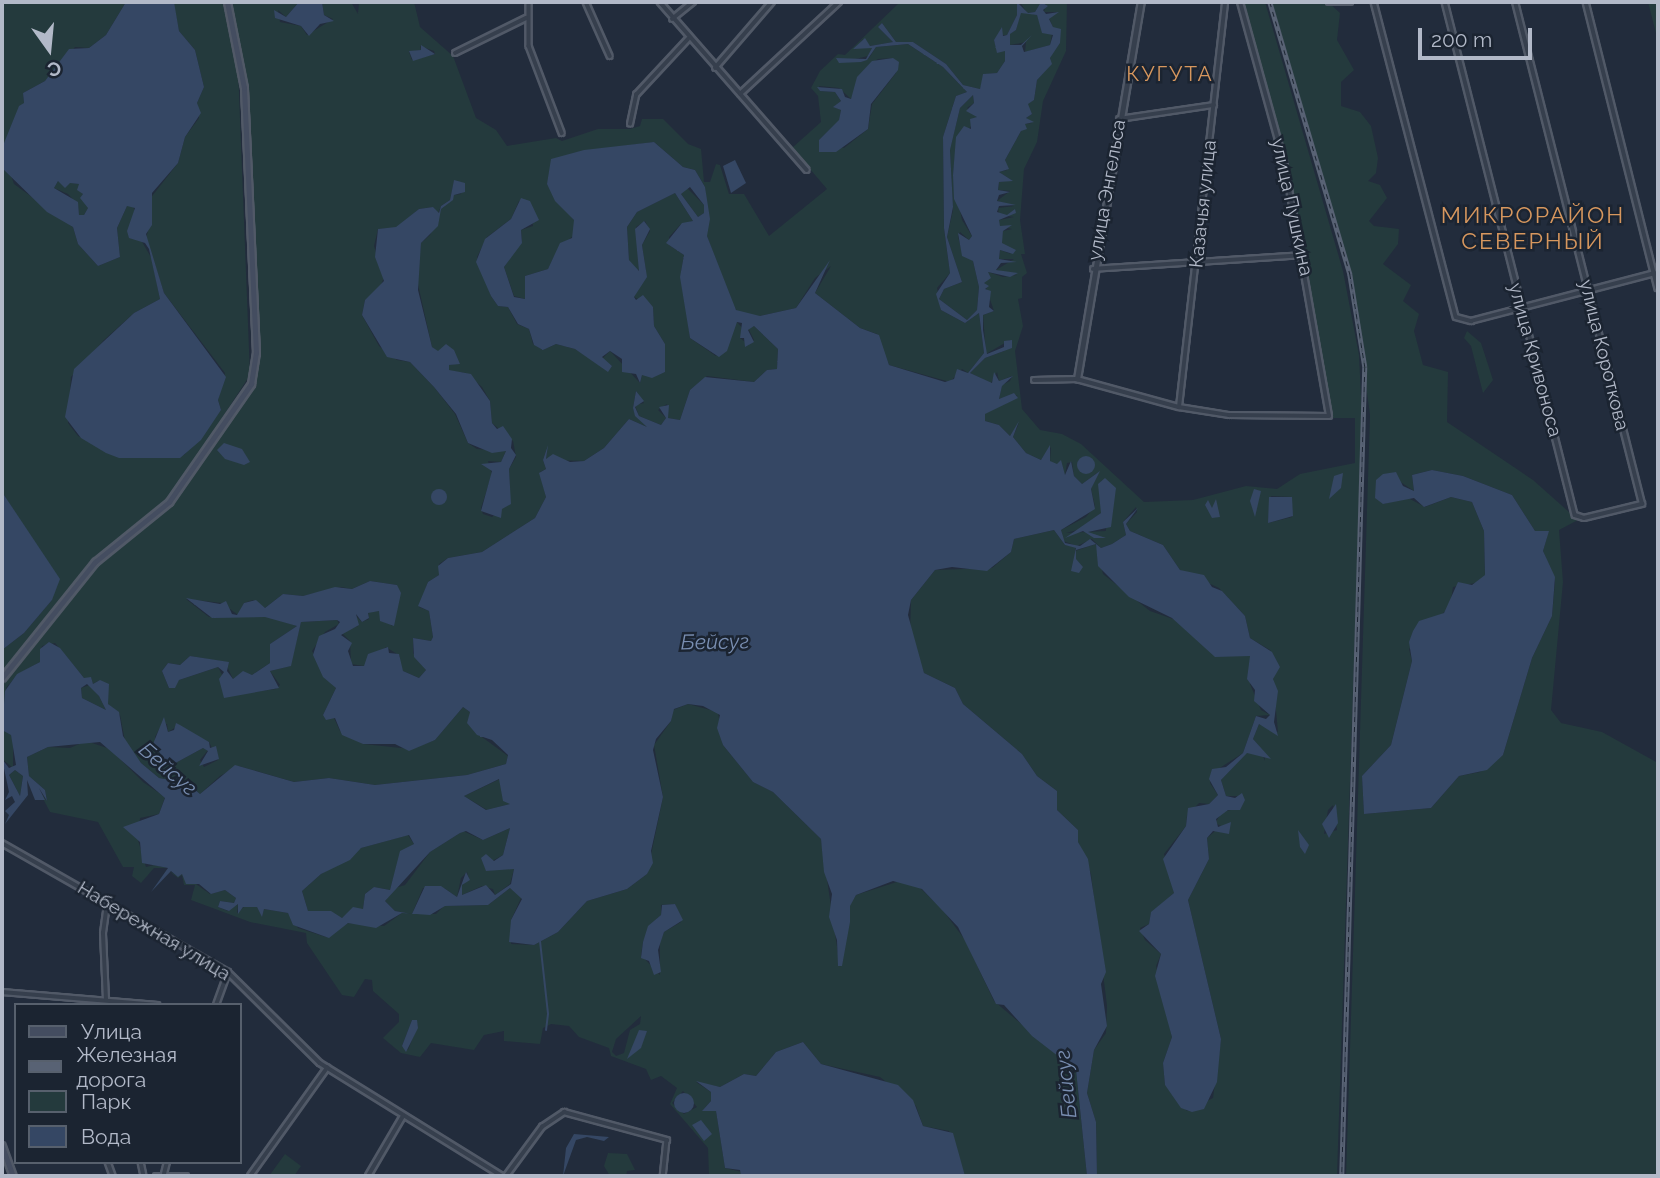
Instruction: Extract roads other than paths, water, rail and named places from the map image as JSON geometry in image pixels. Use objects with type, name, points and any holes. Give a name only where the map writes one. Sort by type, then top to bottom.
[{"type":"main road","points":[[2,678],[95,562],[169,502],[244,396],[253,375],[244,88],[227,2]]},
{"type":"main road","points":[[2,1145],[13,1176]]},
{"type":"street","points":[[528,2],[526,18],[529,47],[562,133]]},
{"type":"street","points":[[586,2],[610,55]]},
{"type":"street","points":[[660,2],[688,39],[807,170]]},
{"type":"street","points":[[672,19],[693,2]]},
{"type":"street","points":[[715,68],[772,2]]},
{"type":"street","points":[[740,94],[839,2]]},
{"type":"street","name":"улица Энгельса","points":[[1077,379],[1093,269],[1140,2]]},
{"type":"street","name":"Казачья улица","points":[[1179,407],[1225,2]]},
{"type":"street","name":"улица Пушкина","points":[[1179,407],[1245,417],[1329,416],[1303,255],[1281,150],[1240,2]]},
{"type":"street","points":[[1329,2],[1350,2]]},
{"type":"street","points":[[1374,2],[1454,312],[1460,320],[1655,273]]},
{"type":"street","name":"улица Кривоноса","points":[[1445,2],[1575,514]]},
{"type":"street","name":"улица Короткова","points":[[1515,2],[1642,504],[1584,519],[1575,514]]},
{"type":"street","points":[[1586,2],[1658,288]]},
{"type":"street","points":[[455,53],[526,18]]},
{"type":"street","points":[[630,124],[636,95],[688,39]]},
{"type":"street","points":[[1119,119],[1214,105]]},
{"type":"street","points":[[1093,269],[1303,255]]},
{"type":"street","points":[[1034,380],[1077,379],[1179,407]]},
{"type":"street","name":"Набережная улица","points":[[2,843],[228,972],[285,1033],[327,1068],[504,1176]]},
{"type":"street","points":[[106,1000],[107,903]]},
{"type":"street","points":[[217,1003],[228,972]]},
{"type":"street","points":[[2,992],[116,1003]]},
{"type":"street","points":[[250,1176],[327,1068]]},
{"type":"street","points":[[504,1176],[542,1127],[564,1112],[667,1140],[663,1176]]},
{"type":"street","points":[[368,1176],[403,1116]]},
{"type":"street","points":[[156,1176],[186,1176]]},
{"type":"water","points":[[126,2],[174,2],[179,31],[195,50],[204,87],[197,103],[201,113],[185,137],[178,163],[152,193],[152,225],[146,234],[164,293],[226,377],[218,400],[221,410],[201,440],[180,458],[119,458],[81,438],[65,417],[74,369],[134,313],[160,299],[149,249],[145,243],[129,238],[127,231],[135,208],[127,206],[117,228],[120,257],[98,266],[78,244],[73,227],[47,212],[2,168],[2,148],[19,106],[24,103],[23,93],[45,81],[69,49],[89,48],[106,35]],"holes":[[[58,181],[65,188],[70,183],[79,184],[77,190],[83,194],[80,198],[88,208],[84,215],[79,215],[78,202],[54,188]]]},
{"type":"water","points":[[299,2],[322,2],[324,15],[334,21],[320,24],[309,36],[301,26],[275,18],[274,10],[286,17]]},
{"type":"water","name":"Бейсуг","points":[[1017,2],[1028,13],[1035,12],[1041,2],[1048,6],[1043,10],[1046,14],[1059,12],[1049,19],[1053,27],[1061,29],[1060,43],[1050,58],[1052,64],[1037,80],[1034,100],[1028,104],[1032,114],[1026,118],[1034,122],[1025,124],[1027,129],[1021,131],[1005,160],[1009,169],[999,172],[1013,181],[999,182],[998,190],[1010,192],[999,195],[997,201],[1016,205],[999,206],[997,212],[1007,215],[1015,209],[1016,213],[999,220],[1000,226],[1012,225],[1003,231],[1002,243],[1016,250],[1013,254],[1000,250],[999,259],[1017,262],[1001,263],[996,270],[1018,273],[1010,277],[988,272],[991,278],[984,283],[989,286],[985,289],[991,291],[989,307],[994,311],[983,315],[983,330],[987,354],[1004,347],[1004,341],[1012,340],[1012,348],[985,358],[970,373],[992,383],[994,372],[999,381],[1013,376],[1002,386],[999,399],[1014,393],[1018,398],[985,414],[985,421],[999,425],[1010,436],[1019,421],[1013,437],[1026,453],[1041,460],[1050,445],[1050,461],[1057,464],[1061,460],[1065,475],[1071,461],[1074,476],[1082,484],[1100,471],[1091,489],[1095,509],[1061,530],[1065,543],[1080,546],[1090,539],[1101,548],[1112,544],[1126,535],[1123,522],[1138,508],[1126,524],[1130,531],[1163,545],[1180,570],[1204,575],[1212,587],[1222,591],[1245,616],[1250,638],[1272,652],[1280,667],[1273,679],[1278,691],[1274,722],[1278,736],[1259,724],[1253,739],[1271,759],[1247,753],[1221,780],[1226,796],[1235,798],[1242,793],[1245,800],[1240,810],[1228,810],[1216,819],[1218,827],[1231,822],[1229,834],[1213,831],[1207,838],[1209,859],[1188,900],[1221,1039],[1217,1082],[1204,1109],[1192,1112],[1181,1108],[1165,1085],[1163,1063],[1172,1037],[1155,976],[1161,954],[1139,931],[1149,924],[1151,912],[1174,893],[1163,859],[1186,826],[1188,808],[1209,804],[1218,795],[1209,779],[1212,769],[1226,767],[1243,753],[1256,716],[1266,719],[1270,715],[1254,701],[1255,690],[1247,679],[1250,656],[1215,657],[1172,618],[1129,597],[1098,566],[1096,544],[1076,550],[1076,559],[1083,567],[1079,573],[1071,571],[1076,548],[1065,545],[1054,530],[1014,539],[1011,552],[987,571],[952,567],[935,570],[911,600],[908,615],[924,673],[955,688],[963,704],[1022,754],[1037,776],[1057,791],[1057,810],[1078,830],[1078,842],[1088,859],[1106,972],[1101,984],[1107,1026],[1094,1050],[1087,1093],[1096,1122],[1097,1176],[1087,1176],[1076,1070],[1032,1036],[1004,1005],[996,1004],[958,927],[922,889],[893,881],[856,895],[850,906],[850,922],[842,966],[838,966],[837,940],[829,917],[832,894],[824,872],[821,839],[773,792],[753,782],[723,745],[717,728],[720,715],[703,706],[688,704],[674,709],[671,721],[656,739],[653,750],[663,797],[651,851],[653,863],[647,874],[627,889],[587,901],[558,932],[534,945],[509,942],[511,920],[522,899],[510,888],[488,905],[445,906],[430,915],[412,914],[425,886],[441,886],[457,897],[466,872],[470,880],[462,885],[462,895],[486,885],[495,895],[511,884],[514,869],[486,871],[481,858],[486,854],[494,861],[503,855],[510,828],[483,840],[466,831],[460,833],[430,852],[385,901],[395,911],[409,914],[402,913],[376,928],[348,923],[329,938],[293,925],[288,913],[264,909],[262,917],[257,907],[243,907],[238,914],[238,904],[229,911],[218,907],[220,901],[234,903],[236,898],[225,890],[211,894],[199,884],[186,884],[182,874],[178,877],[171,871],[151,892],[168,868],[142,863],[140,842],[123,827],[159,814],[165,798],[100,742],[48,747],[27,757],[29,776],[45,790],[47,801],[39,788],[45,800],[35,800],[27,780],[28,795],[5,824],[9,815],[5,811],[15,802],[12,796],[5,800],[9,792],[2,759],[9,768],[16,765],[11,735],[2,730],[5,691],[17,674],[40,662],[40,649],[49,642],[60,648],[84,678],[91,677],[93,684],[100,680],[109,684],[108,704],[119,712],[123,736],[141,763],[159,778],[187,783],[200,794],[235,765],[294,782],[329,778],[375,785],[467,775],[506,764],[508,755],[492,740],[477,735],[467,723],[470,712],[463,707],[435,740],[409,751],[395,744],[363,744],[342,735],[335,718],[326,720],[323,715],[336,688],[323,677],[313,655],[319,636],[335,629],[340,622],[337,620],[301,622],[291,666],[270,671],[279,688],[224,698],[219,679],[224,672],[218,667],[179,680],[175,688],[169,688],[162,671],[168,663],[180,665],[190,656],[229,662],[227,671],[233,679],[243,671],[252,675],[270,663],[270,644],[297,626],[265,617],[212,618],[186,598],[220,604],[226,601],[232,614],[237,615],[244,603],[256,600],[265,608],[283,594],[303,596],[335,587],[352,589],[370,581],[397,585],[401,593],[394,626],[380,621],[379,611],[368,613],[369,618],[362,622],[356,614],[359,625],[341,635],[352,643],[348,651],[353,666],[364,666],[368,654],[388,647],[389,653],[399,654],[403,671],[419,678],[426,670],[414,657],[413,638],[431,641],[433,637],[429,611],[418,606],[428,582],[439,575],[438,566],[448,558],[482,552],[535,518],[546,497],[539,473],[546,469],[543,460],[548,445],[546,459],[553,454],[570,462],[584,461],[604,448],[629,419],[647,427],[635,416],[633,408],[636,391],[644,401],[635,407],[639,416],[661,425],[666,418],[659,407],[669,405],[668,418],[680,420],[690,390],[705,377],[754,382],[767,370],[777,369],[778,349],[754,326],[748,330],[754,342],[745,347],[744,338],[740,338],[742,323],[737,322],[727,351],[719,357],[690,338],[680,277],[684,255],[666,243],[682,223],[693,221],[675,193],[637,212],[627,227],[629,260],[639,271],[635,229],[644,221],[650,229],[642,245],[647,277],[634,297],[636,300],[643,295],[653,307],[654,326],[665,344],[665,372],[652,378],[642,375],[640,383],[636,374],[622,372],[622,359],[610,351],[602,357],[612,366],[608,372],[575,349],[556,344],[543,350],[534,345],[529,329],[518,324],[508,307],[498,306],[491,296],[476,262],[485,239],[511,219],[521,198],[530,201],[539,220],[521,230],[522,243],[504,267],[514,297],[525,299],[525,276],[548,269],[560,243],[572,238],[574,220],[555,201],[547,184],[551,159],[584,150],[654,142],[683,167],[695,170],[705,187],[710,219],[707,236],[736,310],[760,316],[796,308],[830,260],[815,293],[860,328],[879,335],[889,365],[945,382],[954,379],[957,369],[968,373],[984,353],[979,313],[965,323],[941,310],[936,294],[950,273],[944,228],[943,137],[956,96],[967,92],[943,67],[908,44],[876,47],[867,60],[861,62],[839,63],[836,58],[866,59],[872,48],[853,49],[865,38],[870,46],[893,42],[878,27],[882,23],[896,42],[913,42],[946,64],[963,85],[980,89],[983,74],[997,73],[1005,61],[1005,51],[997,53],[994,40],[1002,27],[1003,36],[1007,35],[1017,15]],"holes":[[[1021,13],[1037,15],[1042,33],[1053,35],[1050,45],[1024,52],[1022,46],[1032,35],[1021,45],[1010,45],[1010,34],[1016,30]],[[973,95],[974,103],[966,111],[977,117],[970,119],[971,129],[964,126],[956,137],[953,175],[954,199],[972,236],[969,240],[958,233],[962,256],[973,261],[979,287],[977,310],[967,320],[939,299],[944,289],[962,282],[947,237],[953,207],[950,150],[960,108]],[[690,187],[704,205],[704,213],[698,217],[681,194]],[[87,684],[99,696],[106,710],[82,698],[81,688]],[[15,770],[23,776],[20,796],[9,775]],[[499,779],[503,801],[510,804],[486,810],[464,796]],[[409,835],[414,844],[400,851],[390,890],[374,887],[365,894],[363,909],[353,907],[342,918],[331,911],[308,911],[302,891],[321,874],[350,860],[361,848]]]},
{"type":"water","points":[[421,45],[435,54],[413,61],[409,51],[421,50]]},
{"type":"water","points":[[893,58],[899,62],[898,70],[871,104],[868,129],[836,152],[819,152],[819,140],[839,120],[841,110],[833,107],[841,101],[835,92],[820,91],[817,87],[842,89],[845,97],[851,99],[857,77],[872,61]]},
{"type":"water","points":[[735,160],[746,183],[731,193],[723,166]]},
{"type":"water","points":[[454,180],[465,183],[465,192],[454,195],[453,200],[441,209],[438,226],[421,243],[418,290],[432,347],[438,351],[446,344],[454,350],[460,364],[449,365],[449,370],[471,374],[490,401],[492,423],[497,429],[503,426],[512,439],[511,448],[516,455],[509,469],[511,504],[502,509],[501,518],[481,511],[492,471],[481,464],[501,462],[506,451],[492,453],[468,443],[456,414],[434,387],[410,362],[387,357],[362,315],[365,300],[384,281],[375,257],[378,229],[396,227],[419,209],[433,207],[439,213],[441,206],[450,200]]},
{"type":"water","points":[[224,443],[242,449],[250,462],[244,465],[225,459],[217,450]]},
{"type":"water","points":[[1086,456],[1094,461],[1095,465],[1090,473],[1086,474],[1078,469],[1077,465],[1082,457]]},
{"type":"water","points":[[1432,470],[1463,476],[1512,495],[1535,531],[1549,531],[1543,551],[1555,577],[1552,616],[1532,658],[1503,755],[1487,770],[1459,776],[1431,808],[1364,814],[1362,776],[1391,745],[1412,661],[1409,642],[1413,631],[1419,621],[1444,613],[1458,582],[1472,585],[1485,575],[1484,531],[1472,502],[1451,497],[1424,507],[1414,498],[1383,504],[1375,498],[1376,480],[1383,474],[1396,472],[1403,486],[1414,491],[1412,475]]},
{"type":"water","points":[[1343,473],[1341,488],[1329,499],[1334,476]]},
{"type":"water","points":[[1105,478],[1116,488],[1111,527],[1088,532],[1106,538],[1094,538],[1083,531],[1065,538],[1101,513],[1098,484]]},
{"type":"water","points":[[439,489],[445,491],[445,503],[439,505],[433,503],[431,497],[433,491]]},
{"type":"water","points":[[1254,489],[1261,491],[1255,517],[1250,501]]},
{"type":"water","points":[[2,492],[60,579],[52,600],[24,633],[2,650]]},
{"type":"water","points":[[1269,497],[1292,497],[1293,516],[1268,523]]},
{"type":"water","points":[[1216,499],[1220,517],[1212,518],[1205,505],[1208,500],[1212,508]]},
{"type":"water","points":[[164,717],[168,732],[174,730],[176,723],[180,725],[209,742],[210,748],[216,746],[219,759],[199,766],[208,751],[203,748],[170,766],[153,744]]},
{"type":"water","points":[[1336,804],[1338,823],[1329,838],[1322,824]]},
{"type":"water","points":[[1298,830],[1309,845],[1305,854],[1300,847]]},
{"type":"water","points":[[675,904],[683,920],[664,932],[658,950],[661,972],[654,975],[649,961],[641,958],[643,942],[648,926],[661,915],[662,905]]},
{"type":"water","points":[[412,1020],[417,1020],[418,1028],[406,1052],[402,1046]]},
{"type":"water","points":[[639,1030],[647,1031],[641,1048],[627,1059]]},
{"type":"water","points":[[803,1042],[821,1064],[898,1085],[913,1100],[923,1126],[953,1133],[965,1176],[741,1176],[740,1170],[725,1168],[716,1111],[702,1111],[711,1101],[711,1092],[696,1081],[720,1087],[744,1074],[756,1076],[776,1052]]},
{"type":"water","points":[[684,1093],[691,1096],[694,1103],[691,1110],[684,1113],[677,1110],[674,1103],[677,1096]]},
{"type":"water","points":[[701,1120],[712,1134],[704,1141],[692,1125]]},
{"type":"water","points":[[574,1134],[609,1137],[604,1141],[587,1137],[576,1140],[563,1176],[566,1148]]},
{"type":"waterway","points":[[540,941],[548,1014],[546,1030]]},
{"type":"railway","points":[[1270,2],[1350,274],[1365,367],[1342,1176]]},
{"type":"district","name":"КУГУТА","points":[[1170,74]]},
{"type":"district","name":"МИКРОРАЙОН СЕВЕРНЫЙ","points":[[1533,228]]}]
